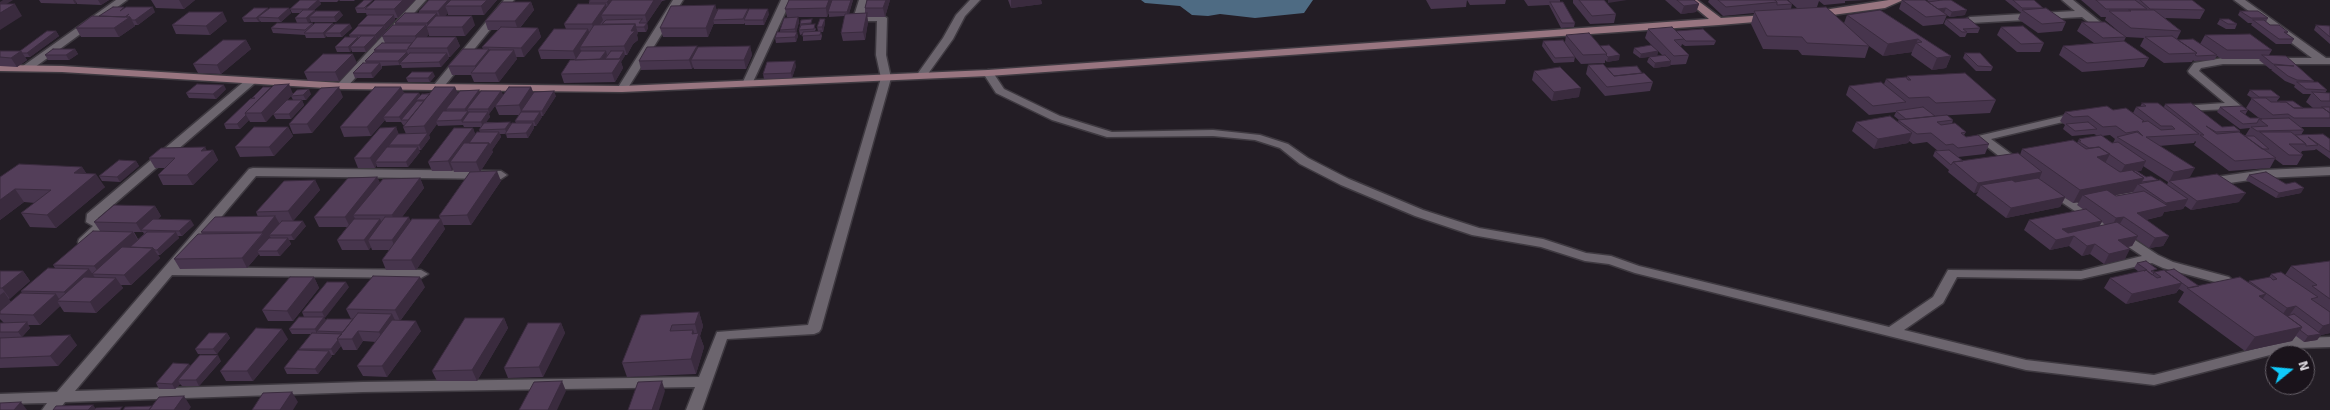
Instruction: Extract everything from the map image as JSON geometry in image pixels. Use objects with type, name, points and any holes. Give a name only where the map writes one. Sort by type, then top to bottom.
[{"type":"street","points":[[27,68],[122,0]]},
{"type":"street","points":[[342,86],[420,0]]},
{"type":"street","points":[[438,87],[509,0]]},
{"type":"street","points":[[622,89],[678,0]]},
{"type":"street","points":[[747,84],[786,0]]},
{"type":"street","points":[[694,410],[722,335],[814,329],[886,78],[882,55],[882,18],[858,19],[864,0]]},
{"type":"street","points":[[922,76],[948,39],[961,14],[976,0]]},
{"type":"street","points":[[1691,0],[1719,22]]},
{"type":"street","points":[[1806,15],[1885,5],[1898,0]]},
{"type":"street","points":[[2067,0],[2082,14],[2093,20],[2118,41]]},
{"type":"street","points":[[2239,0],[2327,61]]},
{"type":"street","points":[[1970,20],[2082,14]]},
{"type":"street","points":[[0,68],[342,86],[622,89],[988,73],[1777,18]]},
{"type":"street","points":[[2168,110],[2235,106],[2193,71],[2198,65],[2223,61],[2327,61]]},
{"type":"street","points":[[988,73],[1000,91],[1056,118],[1111,135],[1213,133],[1256,137],[1284,146],[1304,161],[1345,182],[1419,213],[1477,232],[1543,243],[1585,257],[1611,260],[1635,269],[2026,365],[2154,380],[2297,343],[2330,342]]},
{"type":"street","points":[[77,248],[102,225],[92,222],[91,217],[252,81]]},
{"type":"street","points":[[2026,171],[1982,138],[2092,114]]},
{"type":"street","points":[[2198,184],[2264,174],[2330,171]]},
{"type":"street","points":[[50,410],[253,172],[501,175]]},
{"type":"street","points":[[2041,182],[2071,205],[2153,258],[2168,265],[2224,280],[2246,299]]},
{"type":"street","points":[[2071,205],[2151,188],[2161,190]]},
{"type":"street","points":[[1893,331],[1938,300],[1953,273],[2081,275],[2153,258]]},
{"type":"street","points":[[168,271],[421,274]]},
{"type":"street","points":[[2268,318],[2297,343]]},
{"type":"street","points":[[0,399],[363,387],[704,382]]},
{"type":"water","points":[[1141,0],[1313,0],[1304,13],[1255,18],[1220,14],[1208,16],[1192,15],[1180,6],[1145,3]]},
{"type":"building","points":[[300,0],[318,0],[308,9],[290,9]]},
{"type":"building","points":[[364,0],[373,0],[364,8],[355,8]]},
{"type":"building","points":[[375,0],[403,0],[394,9],[365,9]]},
{"type":"building","points":[[429,0],[448,0],[438,11],[419,11]]},
{"type":"building","points":[[451,0],[487,0],[481,6],[445,6]]},
{"type":"building","points":[[590,0],[609,0],[607,2],[589,2]]},
{"type":"building","points":[[612,0],[654,0],[645,15],[601,15]]},
{"type":"building","points":[[789,0],[829,0],[826,8],[785,9]]},
{"type":"building","points":[[832,0],[851,0],[847,12],[828,12]]},
{"type":"building","points":[[867,0],[886,0],[883,8],[865,8]]},
{"type":"building","points":[[1579,0],[1604,0],[1616,14],[1592,16]]},
{"type":"building","points":[[1677,0],[1694,0],[1699,4],[1684,6]]},
{"type":"building","points":[[1718,0],[1775,0],[1777,2],[1726,7]]},
{"type":"building","points":[[1775,0],[1787,0],[1792,4],[1777,5]]},
{"type":"building","points":[[1902,0],[1925,0],[1947,15],[1926,17]]},
{"type":"building","points":[[1951,0],[1967,10],[1952,12],[1946,8],[1938,9],[1928,2]]},
{"type":"building","points":[[2013,0],[2034,0],[2043,8],[2022,8]]},
{"type":"building","points":[[2096,0],[2135,0],[2147,9],[2106,9]]},
{"type":"building","points":[[2140,0],[2192,0],[2205,10],[2150,9]]},
{"type":"building","points":[[502,2],[531,2],[515,21],[485,21]]},
{"type":"building","points":[[1550,2],[1563,2],[1575,23],[1562,23]]},
{"type":"building","points":[[0,4],[15,4],[0,13]]},
{"type":"building","points":[[578,4],[606,4],[592,24],[564,24]]},
{"type":"building","points":[[715,5],[706,28],[660,28],[671,6]]},
{"type":"building","points":[[113,7],[124,7],[120,11],[126,7],[153,7],[135,20],[126,17],[129,14],[125,17],[99,16]]},
{"type":"building","points":[[1826,7],[1869,46],[1807,43],[1802,37],[1767,36],[1754,11]]},
{"type":"building","points":[[254,8],[268,8],[256,18],[242,18]]},
{"type":"building","points":[[270,8],[289,8],[278,18],[258,17]]},
{"type":"building","points":[[2046,8],[2066,22],[2042,24],[2022,10]]},
{"type":"building","points":[[718,9],[748,9],[743,19],[713,20]]},
{"type":"building","points":[[749,9],[768,9],[763,20],[744,20]]},
{"type":"building","points":[[303,10],[315,10],[306,18],[295,18]]},
{"type":"building","points":[[1880,10],[1951,56],[1937,58],[1916,43],[1922,42],[1918,39],[1888,44],[1847,15]]},
{"type":"building","points":[[2129,10],[2154,10],[2181,31],[2131,28],[2109,11],[2131,11]]},
{"type":"building","points":[[316,11],[340,11],[334,17],[309,17]]},
{"type":"building","points":[[2240,11],[2258,11],[2268,18],[2251,18]]},
{"type":"building","points":[[189,12],[223,12],[206,26],[172,25]]},
{"type":"building","points":[[405,13],[437,13],[427,23],[395,23]]},
{"type":"building","points":[[867,13],[863,32],[841,33],[845,14]]},
{"type":"building","points":[[368,15],[394,15],[384,25],[358,25]]},
{"type":"building","points":[[92,16],[130,17],[114,28],[76,28]]},
{"type":"building","points":[[436,16],[472,16],[462,27],[426,27]]},
{"type":"building","points":[[798,17],[795,29],[780,30],[784,18]]},
{"type":"building","points":[[1968,18],[1980,28],[1963,29],[1967,32],[1962,32],[1946,19]]},
{"type":"building","points":[[642,19],[639,23],[647,23],[644,27],[636,27],[635,24],[602,24],[606,20]]},
{"type":"building","points":[[812,19],[811,23],[800,24],[801,20]]},
{"type":"building","points":[[820,19],[825,19],[822,27],[817,27]]},
{"type":"building","points":[[2220,19],[2229,19],[2237,24],[2228,24]]},
{"type":"building","points":[[2253,20],[2264,20],[2270,25],[2279,25],[2288,32],[2284,32],[2294,39],[2279,39]]},
{"type":"building","points":[[2082,22],[2105,22],[2126,37],[2103,38]]},
{"type":"building","points":[[277,23],[313,23],[305,30],[271,28]]},
{"type":"building","points":[[315,23],[333,23],[323,33],[304,33]]},
{"type":"building","points":[[335,24],[350,24],[340,33],[325,33]]},
{"type":"building","points":[[635,24],[631,31],[635,31],[624,46],[580,47],[594,25]]},
{"type":"building","points":[[815,24],[814,29],[799,30],[801,25]]},
{"type":"building","points":[[393,25],[426,25],[415,36],[382,36]]},
{"type":"building","points":[[2316,25],[2330,26],[2330,37]]},
{"type":"building","points":[[358,26],[384,26],[375,35],[349,35]]},
{"type":"building","points":[[2023,26],[2044,43],[2021,44],[2001,27]]},
{"type":"building","points":[[501,27],[538,28],[521,48],[482,47]]},
{"type":"building","points":[[1672,27],[1684,39],[1674,40],[1689,55],[1674,56],[1648,29]]},
{"type":"building","points":[[554,29],[588,29],[573,51],[538,50]]},
{"type":"building","points":[[1703,29],[1716,41],[1686,41],[1676,31]]},
{"type":"building","points":[[47,31],[56,31],[27,53],[20,51]]},
{"type":"building","points":[[821,31],[820,35],[802,36],[803,32]]},
{"type":"building","points":[[777,32],[797,32],[795,37],[775,38]]},
{"type":"building","points":[[1589,33],[1607,54],[1583,55],[1566,35]]},
{"type":"building","points":[[2250,34],[2272,50],[2227,50],[2205,35]]},
{"type":"building","points":[[361,36],[375,36],[364,47],[350,47]]},
{"type":"building","points":[[2172,36],[2197,53],[2169,54],[2145,37]]},
{"type":"building","points":[[345,37],[358,37],[348,47],[335,47]]},
{"type":"building","points":[[417,37],[456,37],[447,48],[408,48]]},
{"type":"building","points":[[2193,39],[2217,55],[2197,56],[2195,55],[2197,53],[2178,40]]},
{"type":"building","points":[[223,40],[246,40],[217,65],[193,64]]},
{"type":"building","points":[[1563,40],[1575,57],[1555,58],[1543,41]]},
{"type":"building","points":[[2124,41],[2149,58],[2087,63],[2063,46]]},
{"type":"building","points":[[382,43],[412,43],[407,50],[374,50]]},
{"type":"building","points":[[1609,45],[1620,55],[1608,57],[1600,46]]},
{"type":"building","points":[[1651,45],[1658,51],[1641,54],[1634,48]]},
{"type":"building","points":[[697,46],[689,60],[639,61],[647,47]]},
{"type":"building","points":[[750,46],[744,60],[691,60],[698,47]]},
{"type":"building","points":[[53,49],[75,49],[66,55],[45,55]]},
{"type":"building","points":[[463,49],[489,49],[475,66],[448,66]]},
{"type":"building","points":[[490,50],[514,50],[495,73],[471,73]]},
{"type":"building","points":[[0,51],[21,51],[11,58],[0,57]]},
{"type":"building","points":[[581,51],[606,51],[600,59],[575,60]]},
{"type":"building","points":[[611,51],[624,51],[619,59],[605,59]]},
{"type":"building","points":[[374,52],[407,52],[398,61],[365,61]]},
{"type":"building","points":[[410,53],[447,53],[439,62],[400,63]]},
{"type":"building","points":[[1965,53],[1980,53],[1993,67],[1978,66]]},
{"type":"building","points":[[323,54],[353,54],[335,72],[304,72]]},
{"type":"building","points":[[1665,55],[1671,61],[1655,63],[1649,57]]},
{"type":"building","points":[[2262,55],[2286,56],[2314,81],[2297,80],[2288,76],[2274,65],[2294,66],[2273,64]]},
{"type":"building","points":[[621,59],[612,73],[561,74],[570,60]]},
{"type":"building","points":[[795,61],[791,73],[763,74],[767,62]]},
{"type":"building","points":[[363,63],[380,63],[371,73],[353,73]]},
{"type":"building","points":[[1603,64],[1614,76],[1644,73],[1653,82],[1607,87],[1588,65]]},
{"type":"building","points":[[1637,66],[1642,73],[1614,76],[1607,68]]},
{"type":"building","points":[[1560,67],[1581,88],[1554,92],[1534,71]]},
{"type":"building","points":[[412,72],[433,72],[428,78],[406,78]]},
{"type":"building","points":[[1965,73],[1996,100],[1936,103],[1929,97],[1909,98],[1886,79],[1906,77],[1908,80],[1911,80],[1907,76]]},
{"type":"building","points":[[1881,82],[1906,102],[1873,106],[1849,86]]},
{"type":"building","points":[[2297,82],[2318,82],[2327,90],[2306,89]]},
{"type":"building","points":[[197,84],[224,85],[213,94],[186,93]]},
{"type":"building","points":[[289,84],[261,113],[245,113],[274,85]]},
{"type":"building","points":[[263,87],[271,87],[245,113],[246,115],[237,124],[224,124],[250,99],[255,98],[252,98]]},
{"type":"building","points":[[339,87],[307,124],[289,124],[321,88]]},
{"type":"building","points":[[375,87],[401,87],[367,127],[340,127]]},
{"type":"building","points":[[435,87],[455,87],[424,126],[403,127]]},
{"type":"building","points":[[509,87],[531,87],[519,105],[495,106]]},
{"type":"building","points":[[309,89],[303,95],[291,96],[297,90]]},
{"type":"building","points":[[479,90],[465,109],[446,109],[460,91]]},
{"type":"building","points":[[2250,90],[2271,90],[2280,97],[2259,97]]},
{"type":"building","points":[[481,91],[501,91],[488,109],[467,109]]},
{"type":"building","points":[[554,91],[542,111],[521,111],[534,92]]},
{"type":"building","points":[[2312,92],[2330,93],[2330,101],[2321,101]]},
{"type":"building","points":[[404,93],[419,93],[399,117],[383,117]]},
{"type":"building","points":[[422,94],[430,94],[424,100],[416,100]]},
{"type":"building","points":[[2251,98],[2266,98],[2271,102],[2286,102],[2294,108],[2323,108],[2330,113],[2330,118],[2294,118],[2288,114],[2273,115]]},
{"type":"building","points":[[287,100],[302,100],[289,114],[273,114]]},
{"type":"building","points":[[417,101],[424,101],[408,120],[401,120]]},
{"type":"building","points":[[2279,101],[2293,101],[2303,108],[2294,108],[2286,102]]},
{"type":"building","points":[[2142,103],[2158,103],[2199,134],[2146,137],[2195,168],[2174,172],[2117,137],[2137,132],[2143,136],[2138,131],[2126,133],[2116,126],[2103,127],[2088,116],[2073,117],[2065,112],[2107,106],[2113,110],[2126,108],[2144,121],[2142,122],[2148,121],[2161,130],[2175,129],[2172,126],[2161,126],[2136,107],[2146,106]]},
{"type":"building","points":[[2191,103],[2222,127],[2234,126],[2240,131],[2216,132],[2206,126],[2217,134],[2239,132],[2276,158],[2235,161],[2200,135],[2204,135],[2165,104]]},
{"type":"building","points":[[2242,106],[2248,110],[2240,111],[2250,118],[2262,119],[2259,119],[2257,123],[2243,124],[2220,107]]},
{"type":"building","points":[[1923,107],[1935,116],[1906,119],[1896,111]]},
{"type":"building","points":[[2330,107],[2330,113],[2323,108]]},
{"type":"building","points":[[443,111],[468,111],[461,120],[436,121]]},
{"type":"building","points":[[469,112],[488,112],[481,122],[462,122]]},
{"type":"building","points":[[521,112],[540,112],[534,121],[515,121]]},
{"type":"building","points":[[1947,115],[1953,120],[1937,122],[1941,125],[1955,123],[1966,132],[1961,133],[1966,137],[1978,135],[1989,144],[1958,148],[1953,144],[1946,145],[1931,133],[1917,134],[1898,120]]},
{"type":"building","points":[[1890,116],[1912,133],[1878,139],[1856,122]]},
{"type":"building","points":[[2289,118],[2304,130],[2257,131],[2251,127],[2268,126],[2259,119]]},
{"type":"building","points":[[510,122],[505,129],[479,130],[484,123]]},
{"type":"building","points":[[2088,122],[2097,129],[2075,131],[2066,124]]},
{"type":"building","points":[[512,123],[533,123],[526,133],[505,134]]},
{"type":"building","points":[[254,127],[288,127],[269,147],[235,147]]},
{"type":"building","points":[[396,127],[370,158],[354,158],[380,128]]},
{"type":"building","points":[[454,128],[473,128],[448,161],[428,162]]},
{"type":"building","points":[[477,132],[499,132],[490,145],[489,143],[469,143]]},
{"type":"building","points":[[2260,132],[2291,132],[2306,144],[2289,144],[2303,155],[2289,155]]},
{"type":"building","points":[[428,133],[419,145],[389,145],[398,134]]},
{"type":"building","points":[[2323,134],[2330,139],[2330,152],[2308,137],[2318,145],[2306,146],[2295,135]]},
{"type":"building","points":[[2101,135],[2112,143],[2118,142],[2146,161],[2125,165],[2099,147],[2089,148],[2078,141],[2081,141],[2079,139]]},
{"type":"building","points":[[2245,136],[2254,136],[2269,149],[2262,149]]},
{"type":"building","points":[[2073,140],[2086,149],[2099,147],[2110,154],[2097,157],[2120,172],[2132,170],[2144,178],[2080,190],[2022,149]]},
{"type":"building","points":[[464,143],[489,143],[476,162],[450,162]]},
{"type":"building","points":[[205,147],[201,151],[213,150],[187,175],[158,175],[175,158],[149,158],[161,148]]},
{"type":"building","points":[[387,147],[418,147],[406,162],[375,162]]},
{"type":"building","points":[[1949,150],[1963,161],[1953,162],[1951,165],[1935,151]]},
{"type":"building","points":[[2018,153],[2042,172],[1978,183],[1953,162]]},
{"type":"building","points":[[119,160],[136,161],[117,177],[99,176]]},
{"type":"building","points":[[19,164],[82,167],[74,173],[96,174],[47,215],[21,213],[51,190],[15,189],[0,200],[0,177]]},
{"type":"building","points":[[2135,170],[2146,177],[2151,176],[2158,180],[2141,182],[2144,178],[2133,171]]},
{"type":"building","points":[[497,171],[467,215],[439,216],[470,172]]},
{"type":"building","points":[[2266,172],[2286,184],[2295,182],[2304,188],[2279,193],[2249,175]]},
{"type":"building","points":[[2217,174],[2246,193],[2197,201],[2169,181]]},
{"type":"building","points":[[377,177],[345,217],[314,217],[348,178]]},
{"type":"building","points":[[420,178],[392,215],[353,215],[383,179]]},
{"type":"building","points":[[2038,178],[2065,197],[2011,208],[1981,185],[2012,180],[2015,182]]},
{"type":"building","points":[[315,180],[288,211],[256,212],[284,181]]},
{"type":"building","points":[[2160,180],[2188,199],[2166,203],[2138,184]]},
{"type":"building","points":[[2107,190],[2116,196],[2144,191],[2168,206],[2137,213],[2169,236],[2155,238],[2124,217],[2116,218],[2083,195]]},
{"type":"building","points":[[114,205],[155,206],[136,223],[94,222]]},
{"type":"building","points":[[2086,209],[2102,221],[2062,229],[2068,233],[2117,222],[2138,236],[2118,240],[2130,249],[2109,254],[2095,244],[2087,246],[2074,236],[2056,240],[2029,220]]},
{"type":"building","points":[[275,216],[262,232],[201,232],[215,217]]},
{"type":"building","points":[[385,217],[409,217],[392,240],[368,240]]},
{"type":"building","points":[[153,219],[191,220],[179,231],[141,230]]},
{"type":"building","points":[[354,219],[380,219],[364,240],[337,240]]},
{"type":"building","points":[[412,219],[441,219],[411,260],[382,260]]},
{"type":"building","points":[[282,221],[303,221],[291,235],[269,235]]},
{"type":"building","points":[[93,231],[133,232],[94,266],[53,265]]},
{"type":"building","points":[[147,232],[176,232],[157,250],[153,248],[130,247]]},
{"type":"building","points":[[263,233],[242,258],[174,259],[198,234]]},
{"type":"building","points":[[269,238],[288,238],[277,251],[257,251]]},
{"type":"building","points":[[122,247],[153,248],[124,275],[92,274]]},
{"type":"building","points":[[2146,261],[2157,269],[2151,271],[2154,273],[2152,275],[2137,263]]},
{"type":"building","points":[[2330,261],[2330,299],[2312,286],[2317,285],[2291,266]]},
{"type":"building","points":[[48,268],[89,269],[64,292],[21,291]]},
{"type":"building","points":[[2174,269],[2199,286],[2189,288],[2165,271]]},
{"type":"building","points":[[2146,270],[2157,278],[2161,277],[2154,272],[2164,270],[2182,283],[2132,294],[2110,278]]},
{"type":"building","points":[[0,271],[23,271],[0,288]]},
{"type":"building","points":[[2281,272],[2318,297],[2311,299],[2330,312],[2330,324],[2323,326],[2296,306],[2287,308],[2249,281],[2270,277],[2273,280],[2277,279],[2271,274]]},
{"type":"building","points":[[373,276],[420,277],[395,310],[346,309]]},
{"type":"building","points":[[84,277],[116,278],[90,302],[57,301]]},
{"type":"building","points":[[290,277],[314,277],[287,311],[262,310]]},
{"type":"building","points":[[2240,277],[2266,294],[2259,296],[2302,327],[2255,337],[2187,288]]},
{"type":"building","points":[[327,282],[346,282],[322,312],[302,312]]},
{"type":"building","points":[[21,293],[56,294],[33,315],[0,314],[0,311]]},
{"type":"building","points":[[699,312],[695,324],[672,325],[670,331],[693,330],[692,334],[699,333],[691,359],[622,363],[641,315]]},
{"type":"building","points":[[358,313],[392,314],[379,332],[358,331],[352,339],[337,339]]},
{"type":"building","points":[[2294,314],[2321,334],[2308,336],[2300,330],[2302,327],[2287,316]]},
{"type":"building","points":[[299,317],[324,317],[315,329],[289,329]]},
{"type":"building","points":[[465,318],[504,318],[472,370],[432,371]]},
{"type":"building","points":[[327,319],[353,319],[343,332],[317,331]]},
{"type":"building","points":[[392,320],[416,321],[382,366],[357,366]]},
{"type":"building","points":[[27,322],[18,332],[0,332],[0,323]]},
{"type":"building","points":[[528,323],[561,323],[539,367],[504,368]]},
{"type":"building","points":[[256,328],[282,329],[247,371],[220,371]]},
{"type":"building","points":[[209,333],[227,333],[213,349],[195,349]]},
{"type":"building","points":[[312,333],[342,334],[331,349],[299,349]]},
{"type":"building","points":[[70,335],[50,356],[0,358],[0,338]]},
{"type":"building","points":[[298,350],[329,351],[315,369],[284,368]]},
{"type":"building","points":[[200,355],[218,355],[196,380],[178,380]]},
{"type":"building","points":[[173,363],[189,364],[172,384],[156,383]]},
{"type":"building","points":[[562,381],[548,410],[519,410],[534,382]]},
{"type":"building","points":[[662,381],[652,410],[628,410],[638,382]]},
{"type":"building","points":[[292,392],[280,410],[252,410],[263,393]]},
{"type":"building","points":[[184,396],[174,410],[149,410],[159,397]]},
{"type":"building","points":[[21,402],[14,410],[0,410],[0,403]]},
{"type":"building","points":[[93,405],[88,410],[53,410],[56,406]]},
{"type":"building","points":[[152,406],[149,410],[123,410],[125,407]]},
{"type":"building","points":[[122,407],[120,410],[94,410],[96,408]]}]
